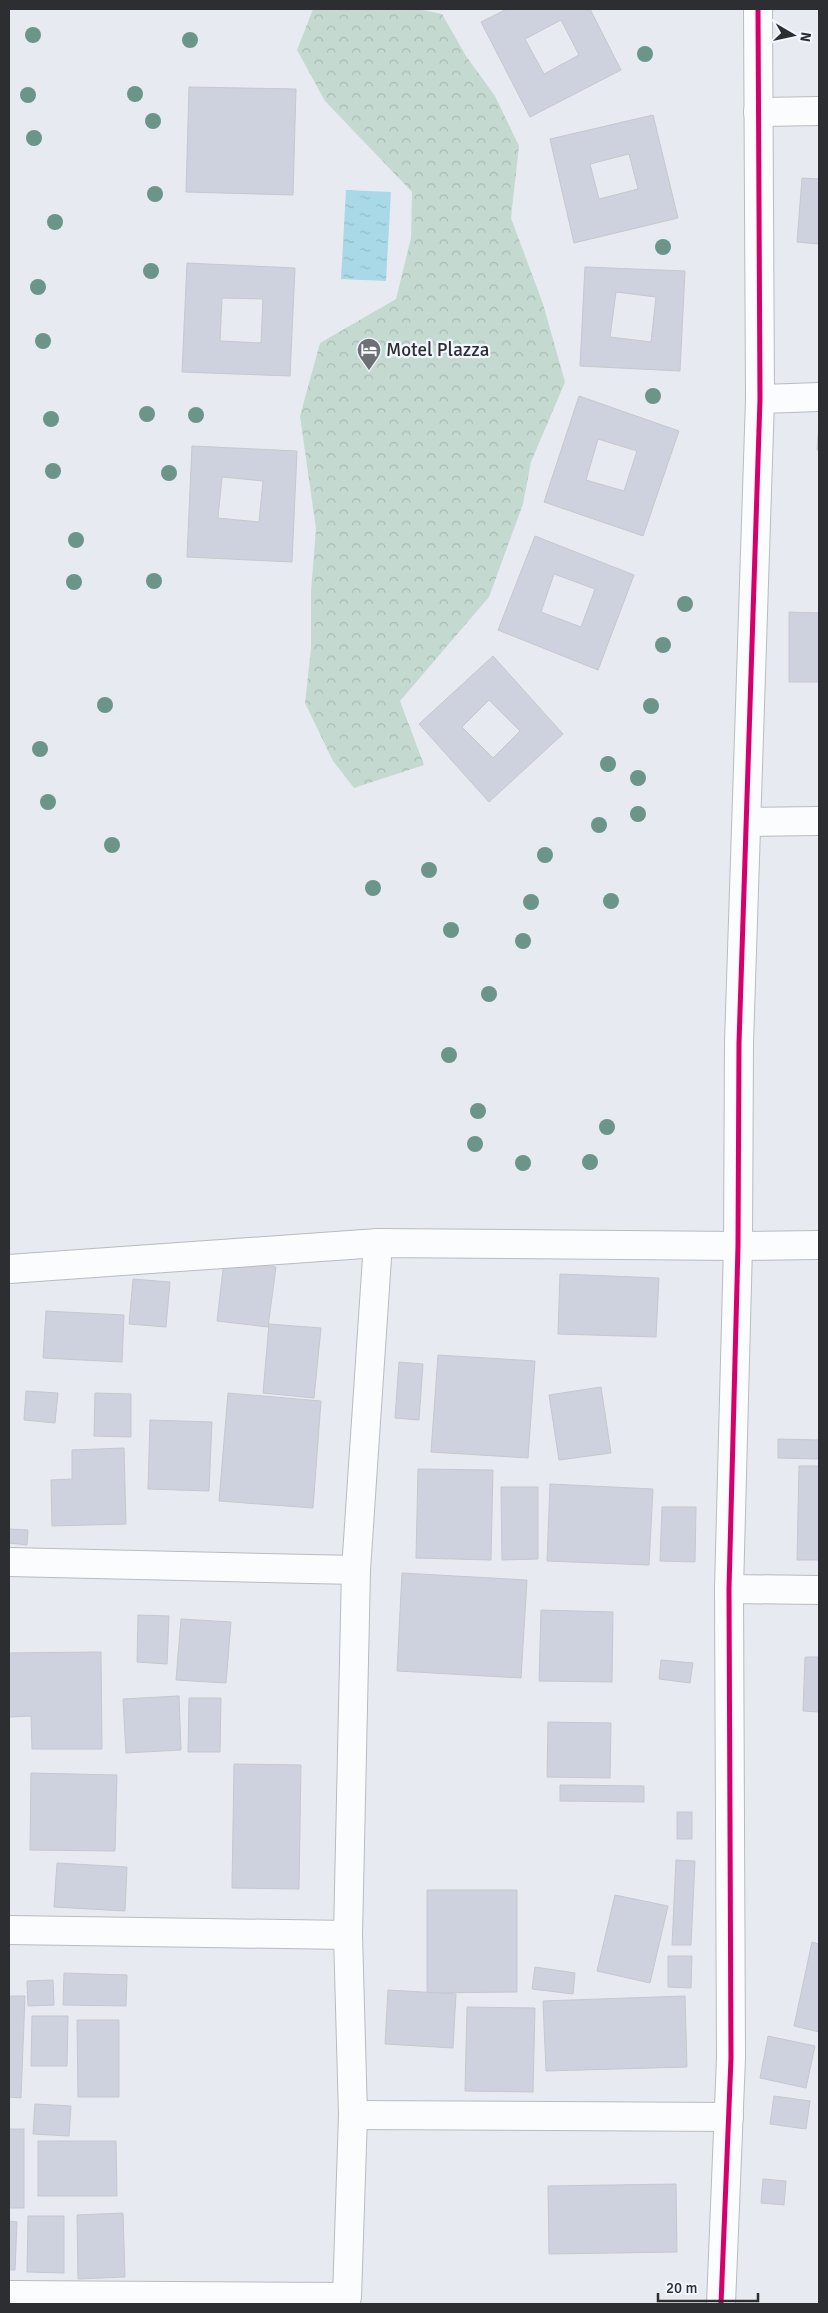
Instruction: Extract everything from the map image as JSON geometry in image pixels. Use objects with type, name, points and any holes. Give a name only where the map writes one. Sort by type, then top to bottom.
[{"type":"street","points":[[721,2304],[731,2058],[729,1589],[738,1246],[739,1043],[760,399],[758,9]]},
{"type":"street","points":[[758,112],[819,111]]},
{"type":"street","points":[[760,399],[819,398]]},
{"type":"street","points":[[747,822],[819,821]]},
{"type":"street","points":[[9,2295],[346,2301],[353,2115],[348,1935],[356,1570],[378,1243]]},
{"type":"street","points":[[9,1269],[378,1243],[819,1245]]},
{"type":"street","points":[[9,1562],[356,1570]]},
{"type":"street","points":[[729,1589],[819,1590]]},
{"type":"street","points":[[9,1930],[348,1935]]},
{"type":"street","points":[[353,2115],[729,2118]]},
{"type":"green space","points":[[313,9],[418,9],[442,14],[466,56],[495,96],[519,146],[511,218],[543,304],[565,382],[531,462],[523,504],[489,597],[400,701],[424,765],[354,788],[333,761],[305,703],[311,648],[311,591],[316,529],[300,416],[320,343],[396,299],[411,238],[412,192],[325,101],[297,50]]},
{"type":"water","points":[[346,190],[391,192],[386,281],[341,279]]},
{"type":"building","points":[[507,9],[590,9],[621,70],[530,117],[481,22]],"holes":[[[561,20],[579,55],[544,74],[525,39]]]},
{"type":"building","points":[[189,87],[296,89],[293,195],[186,192]]},
{"type":"building","points":[[653,115],[678,218],[574,243],[550,139]],"holes":[[[629,154],[638,189],[599,199],[590,164]]]},
{"type":"building","points":[[802,178],[819,179],[819,244],[797,242]]},
{"type":"building","points":[[187,263],[295,268],[290,376],[182,372]],"holes":[[[222,298],[263,299],[261,343],[220,341]]]},
{"type":"building","points":[[585,267],[685,271],[680,371],[580,366]],"holes":[[[616,292],[656,297],[651,342],[610,337]]]},
{"type":"building","points":[[579,396],[679,431],[643,536],[544,502]],"holes":[[[598,439],[637,451],[624,491],[586,480]]]},
{"type":"building","points":[[819,424],[819,450],[817,450]]},
{"type":"building","points":[[192,446],[297,451],[292,562],[187,557]],"holes":[[[222,477],[263,481],[259,522],[218,518]]]},
{"type":"building","points":[[535,536],[634,575],[598,670],[498,630]],"holes":[[[554,574],[595,589],[581,627],[541,612]]]},
{"type":"building","points":[[789,612],[819,613],[819,682],[789,682]]},
{"type":"building","points":[[493,656],[563,734],[489,802],[419,724]],"holes":[[[489,700],[520,731],[493,758],[462,727]]]},
{"type":"building","points":[[224,1261],[276,1267],[268,1327],[217,1321]]},
{"type":"building","points":[[560,1274],[659,1278],[656,1337],[558,1334]]},
{"type":"building","points":[[133,1279],[170,1282],[166,1327],[129,1324]]},
{"type":"building","points":[[46,1311],[124,1315],[122,1362],[43,1358]]},
{"type":"building","points":[[269,1324],[321,1328],[314,1398],[263,1393]]},
{"type":"building","points":[[438,1355],[535,1361],[528,1458],[431,1452]]},
{"type":"building","points":[[399,1362],[423,1364],[419,1420],[395,1418]]},
{"type":"building","points":[[601,1387],[611,1453],[559,1460],[549,1395]]},
{"type":"building","points":[[26,1391],[58,1393],[55,1423],[24,1420]]},
{"type":"building","points":[[95,1393],[131,1394],[131,1437],[94,1436]]},
{"type":"building","points":[[228,1393],[321,1401],[313,1508],[219,1501]]},
{"type":"building","points":[[150,1420],[212,1422],[209,1491],[148,1489]]},
{"type":"building","points":[[778,1439],[819,1440],[819,1459],[778,1458]]},
{"type":"building","points":[[124,1448],[126,1524],[52,1526],[51,1480],[72,1479],[72,1450]]},
{"type":"building","points":[[799,1466],[819,1466],[819,1560],[797,1560]]},
{"type":"building","points":[[418,1469],[493,1470],[491,1560],[416,1558]]},
{"type":"building","points":[[550,1484],[653,1489],[649,1565],[547,1561]]},
{"type":"building","points":[[501,1487],[538,1487],[538,1559],[502,1560]]},
{"type":"building","points":[[662,1507],[696,1507],[695,1562],[660,1561]]},
{"type":"building","points":[[9,1529],[28,1530],[27,1545],[9,1543]]},
{"type":"building","points":[[402,1573],[527,1580],[521,1678],[397,1671]]},
{"type":"building","points":[[541,1610],[613,1612],[612,1682],[539,1681]]},
{"type":"building","points":[[138,1615],[169,1616],[167,1664],[137,1662]]},
{"type":"building","points":[[181,1619],[231,1622],[226,1683],[176,1680]]},
{"type":"building","points":[[101,1652],[102,1749],[32,1749],[31,1716],[9,1717],[9,1653]]},
{"type":"building","points":[[805,1657],[819,1657],[819,1712],[803,1711]]},
{"type":"building","points":[[661,1660],[693,1663],[690,1683],[659,1679]]},
{"type":"building","points":[[179,1696],[181,1750],[126,1753],[123,1699]]},
{"type":"building","points":[[189,1698],[221,1698],[220,1752],[188,1752]]},
{"type":"building","points":[[548,1722],[611,1723],[610,1778],[547,1777]]},
{"type":"building","points":[[234,1764],[301,1765],[299,1889],[232,1888]]},
{"type":"building","points":[[31,1773],[117,1775],[115,1851],[30,1850]]},
{"type":"building","points":[[560,1785],[644,1786],[644,1802],[560,1801]]},
{"type":"building","points":[[677,1812],[692,1812],[692,1839],[677,1839]]},
{"type":"building","points":[[676,1860],[695,1861],[691,1945],[672,1945]]},
{"type":"building","points":[[57,1863],[127,1867],[125,1911],[54,1907]]},
{"type":"building","points":[[427,1890],[517,1890],[517,1992],[427,1993]]},
{"type":"building","points":[[615,1895],[668,1906],[650,1983],[597,1971]]},
{"type":"building","points":[[812,1942],[819,1944],[819,2032],[794,2026]]},
{"type":"building","points":[[668,1956],[692,1956],[691,1988],[668,1987]]},
{"type":"building","points":[[535,1967],[575,1973],[573,1994],[532,1989]]},
{"type":"building","points":[[64,1973],[127,1975],[126,2006],[63,2005]]},
{"type":"building","points":[[53,1980],[54,2005],[28,2006],[27,1981]]},
{"type":"building","points":[[388,1990],[456,1994],[453,2048],[385,2044]]},
{"type":"building","points":[[9,1996],[25,1996],[21,2098],[9,2097]]},
{"type":"building","points":[[685,1996],[687,2067],[546,2071],[543,2001]]},
{"type":"building","points":[[467,2007],[535,2008],[533,2092],[465,2091]]},
{"type":"building","points":[[32,2016],[68,2016],[67,2066],[31,2066]]},
{"type":"building","points":[[77,2020],[119,2020],[119,2097],[78,2097]]},
{"type":"building","points":[[768,2036],[815,2046],[806,2088],[760,2078]]},
{"type":"building","points":[[774,2096],[810,2101],[806,2129],[770,2124]]},
{"type":"building","points":[[35,2104],[71,2106],[69,2136],[33,2134]]},
{"type":"building","points":[[9,2129],[24,2129],[24,2208],[9,2208]]},
{"type":"building","points":[[38,2141],[116,2141],[117,2196],[38,2196]]},
{"type":"building","points":[[763,2179],[786,2181],[784,2205],[761,2203]]},
{"type":"building","points":[[676,2184],[677,2252],[549,2254],[548,2186]]},
{"type":"building","points":[[123,2213],[125,2277],[78,2279],[77,2215]]},
{"type":"building","points":[[28,2216],[64,2216],[64,2273],[27,2272]]},
{"type":"building","points":[[9,2221],[17,2222],[15,2270],[9,2270]]},
{"type":"cycle path","points":[[721,2304],[731,2058],[729,1589],[738,1246],[739,1043],[760,399],[758,9]]},
{"type":"place","name":"Motel Plazza","points":[[369,371]]}]
